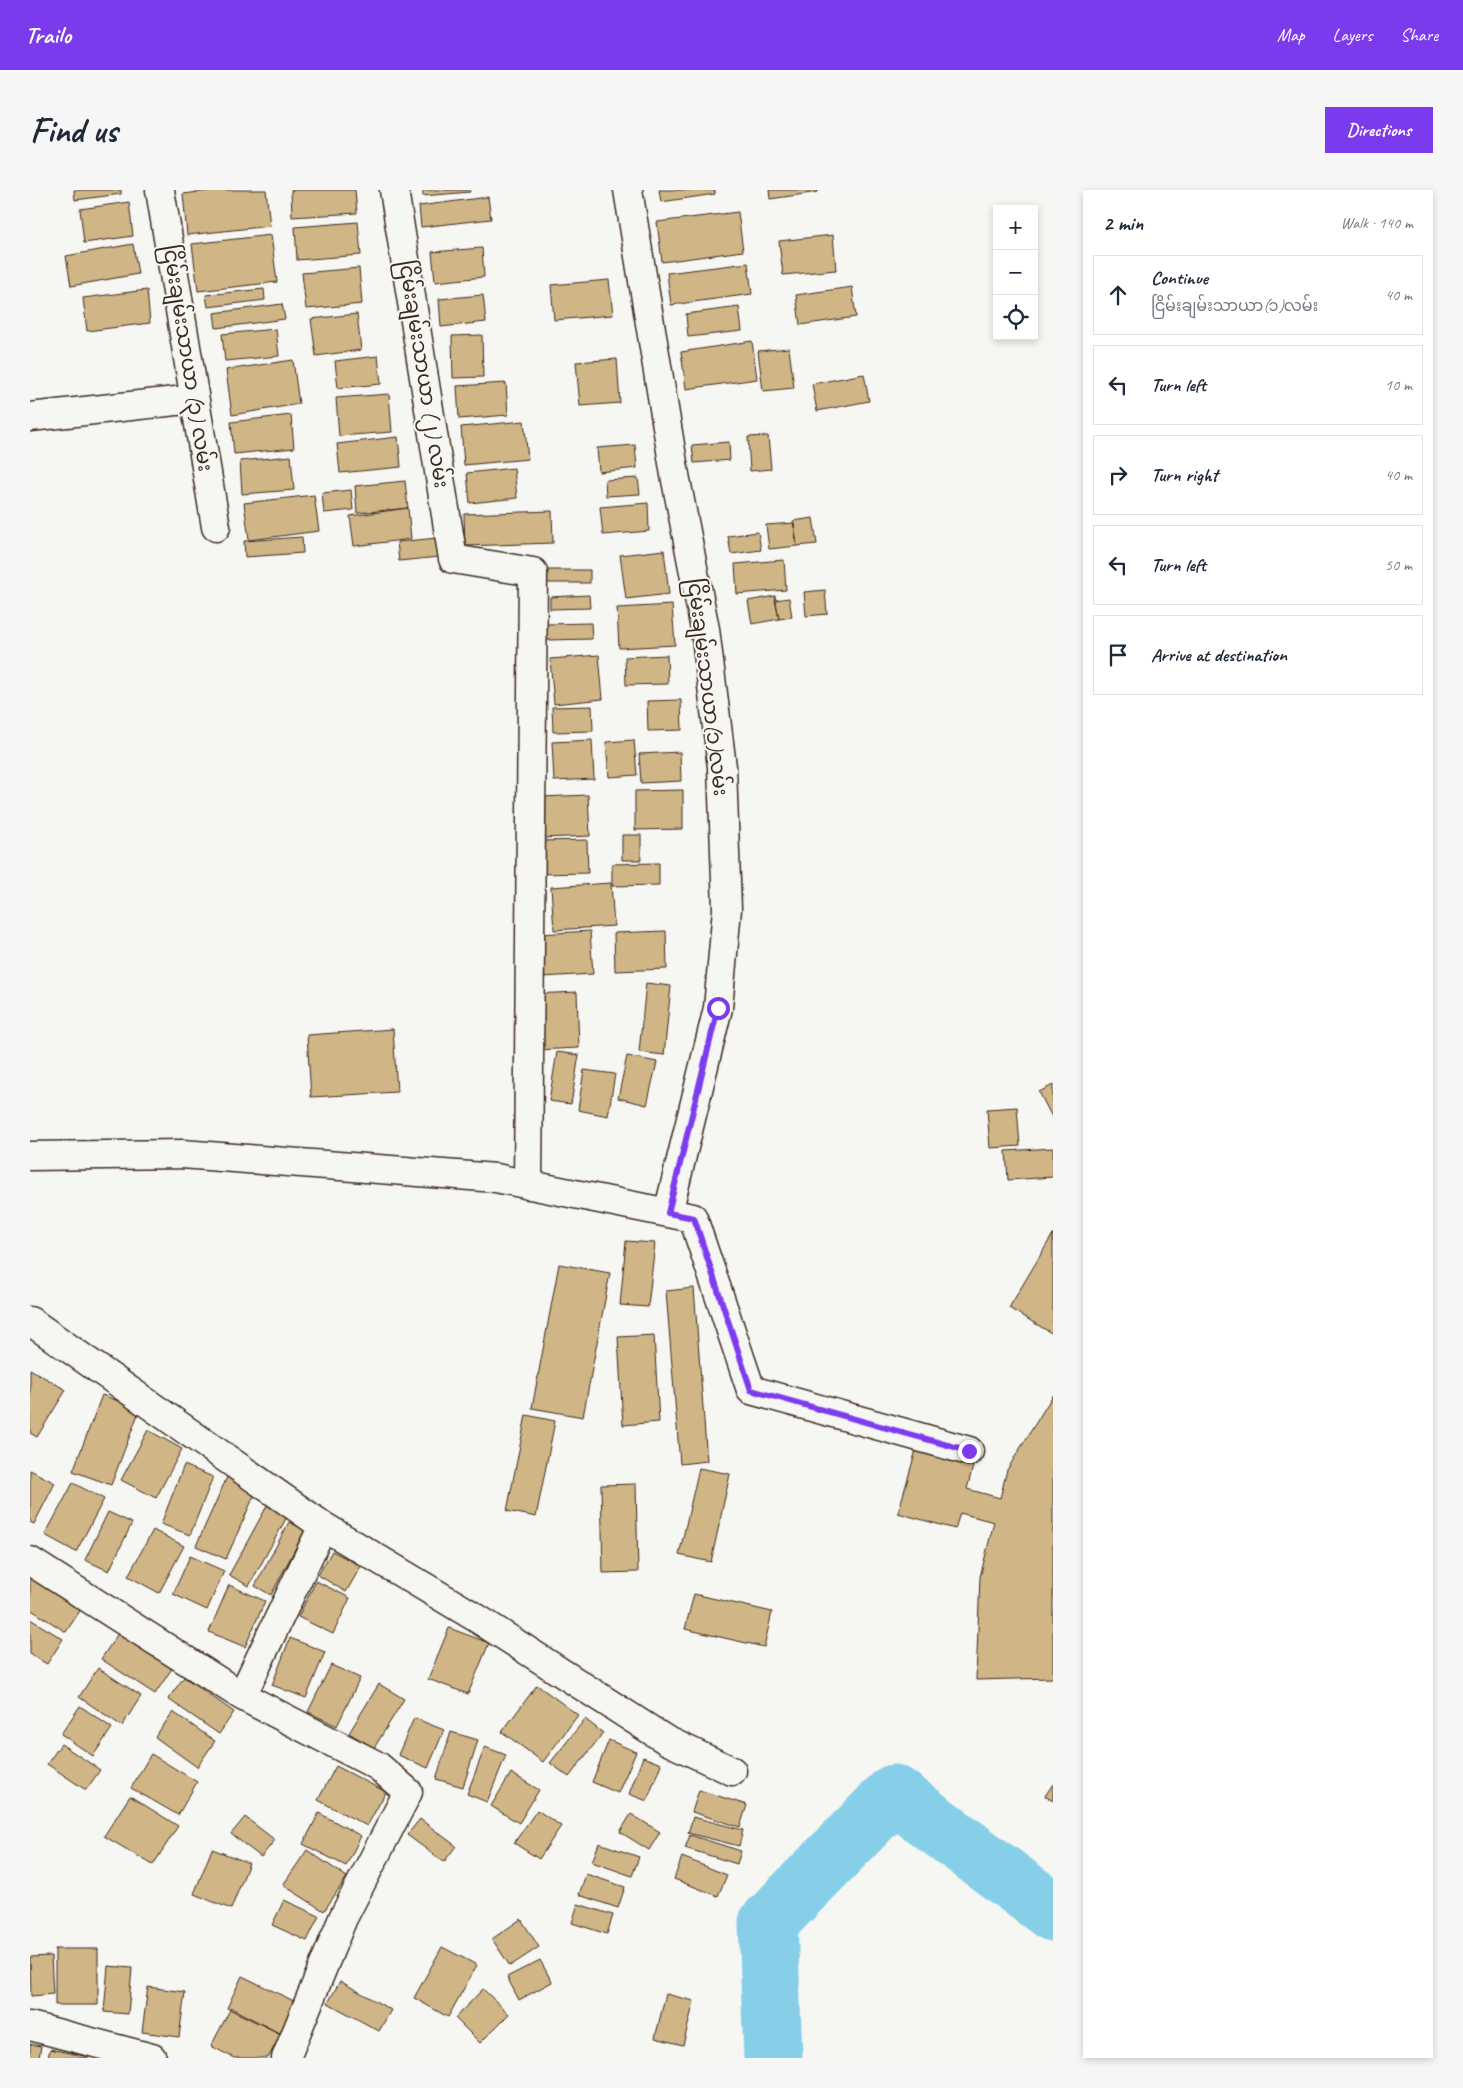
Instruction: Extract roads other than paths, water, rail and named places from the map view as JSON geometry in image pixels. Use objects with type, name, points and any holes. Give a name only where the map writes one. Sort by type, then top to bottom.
[{"type":"street","name":"ငြိမ်းချမ်းသာယာ (၃) လမ်း","points":[[160,190],[216,527]]},
{"type":"street","name":"ငြိမ်းချမ်းသာယာ (၂) လမ်း","points":[[394,190],[453,559],[533,572],[528,1185]]},
{"type":"street","name":"ငြိမ်းချမ်းသာယာ(၁)လမ်း","points":[[628,190],[675,475],[704,629],[722,767],[727,909],[718,1008],[668,1213]]},
{"type":"street","points":[[30,417],[194,399]]},
{"type":"street","points":[[30,1156],[182,1154],[496,1178],[694,1218],[751,1390],[969,1451]]},
{"type":"street","points":[[32,1327],[323,1526],[475,1616],[666,1740],[732,1771]]},
{"type":"street","points":[[242,1696],[323,1526]]},
{"type":"street","points":[[30,1561],[242,1696],[378,1766],[408,1792],[343,1918],[286,2058]]},
{"type":"street","points":[[30,2026],[152,2058]]},
{"type":"waterway","points":[[773,2058],[768,1923],[894,1794],[1053,1912]]}]
